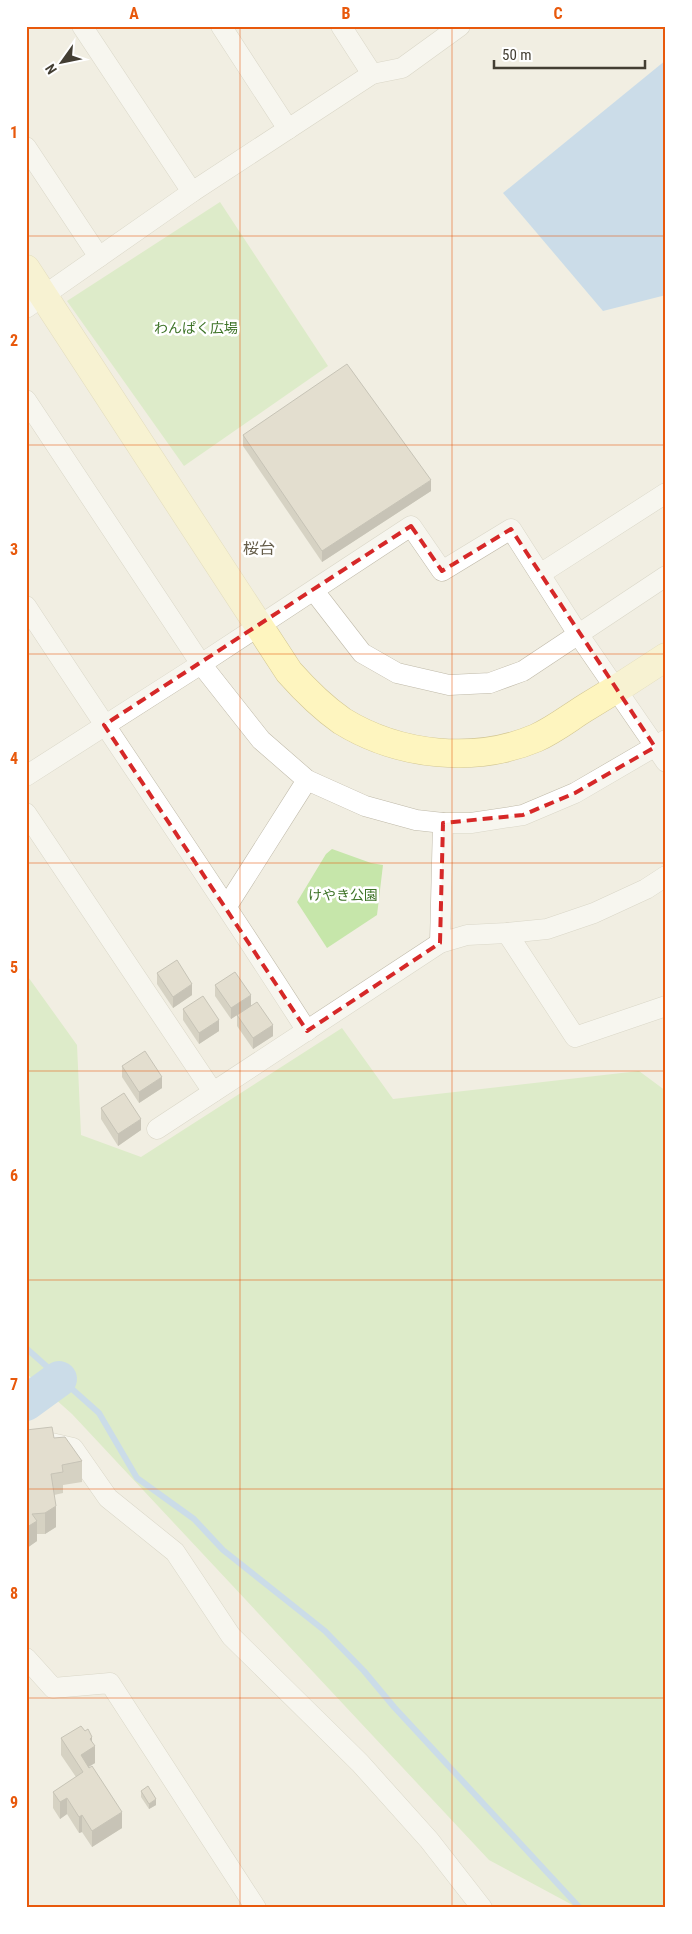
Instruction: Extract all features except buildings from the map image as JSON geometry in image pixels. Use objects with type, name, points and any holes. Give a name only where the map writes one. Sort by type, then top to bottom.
[{"type":"street","points":[[82,26],[192,192]]},
{"type":"street","points":[[221,26],[288,129]]},
{"type":"street","points":[[340,26],[372,74]]},
{"type":"street","points":[[35,302],[192,192],[372,74],[402,68],[460,26]]},
{"type":"street","points":[[26,147],[99,257]]},
{"type":"street","points":[[26,269],[35,302],[260,626],[289,672],[324,708],[360,730],[383,739],[424,750],[443,753],[489,752],[518,745],[560,726],[666,657]]},
{"type":"street","points":[[26,400],[201,664],[261,740],[307,780],[364,806],[416,820],[442,823],[471,822],[523,815],[575,793],[662,750],[578,634],[512,529],[442,571],[411,526],[314,591],[201,664],[104,725],[26,776]]},
{"type":"street","points":[[540,574],[666,493]]},
{"type":"street","points":[[314,591],[362,653],[397,673],[450,685],[490,683],[523,671],[666,576]]},
{"type":"street","points":[[26,606],[104,725],[228,906],[307,1031]]},
{"type":"street","points":[[228,906],[307,780]]},
{"type":"street","points":[[26,813],[213,1092]]},
{"type":"street","points":[[440,944],[442,823]]},
{"type":"street","points":[[156,1129],[440,944],[467,935],[506,934],[547,928],[594,913],[646,889],[666,876]]},
{"type":"street","points":[[506,934],[575,1037],[666,1006]]},
{"type":"street","points":[[26,1441],[38,1440],[73,1448],[108,1498],[175,1552],[231,1636],[360,1763],[429,1840],[482,1908]]},
{"type":"street","points":[[26,1658],[53,1688],[110,1683],[256,1908]]},
{"type":"highlighted area","points":[[411,526],[442,571],[511,529],[655,747],[575,793],[523,815],[443,823],[440,943],[307,1031],[104,725]]},
{"type":"green space","name":"わんぱく広場","points":[[220,202],[328,366],[184,466],[67,301]]},
{"type":"green space","name":"けやき公園","points":[[332,849],[371,863],[383,865],[377,915],[327,948],[297,902],[326,854]]},
{"type":"green space","points":[[26,974],[77,1045],[81,1135],[141,1157],[342,1028],[393,1099],[639,1071],[666,1091],[666,1908],[578,1908],[489,1860],[72,1414],[26,1373]]},
{"type":"water","points":[[666,60],[666,295],[603,311],[503,193]]},
{"type":"waterway","points":[[26,1348],[99,1413],[137,1478],[194,1519],[223,1550],[325,1631],[364,1671],[394,1707],[580,1908]]},
{"type":"waterway","points":[[26,1403],[59,1379]]},
{"type":"district","name":"桜台","points":[[259,548]]}]
